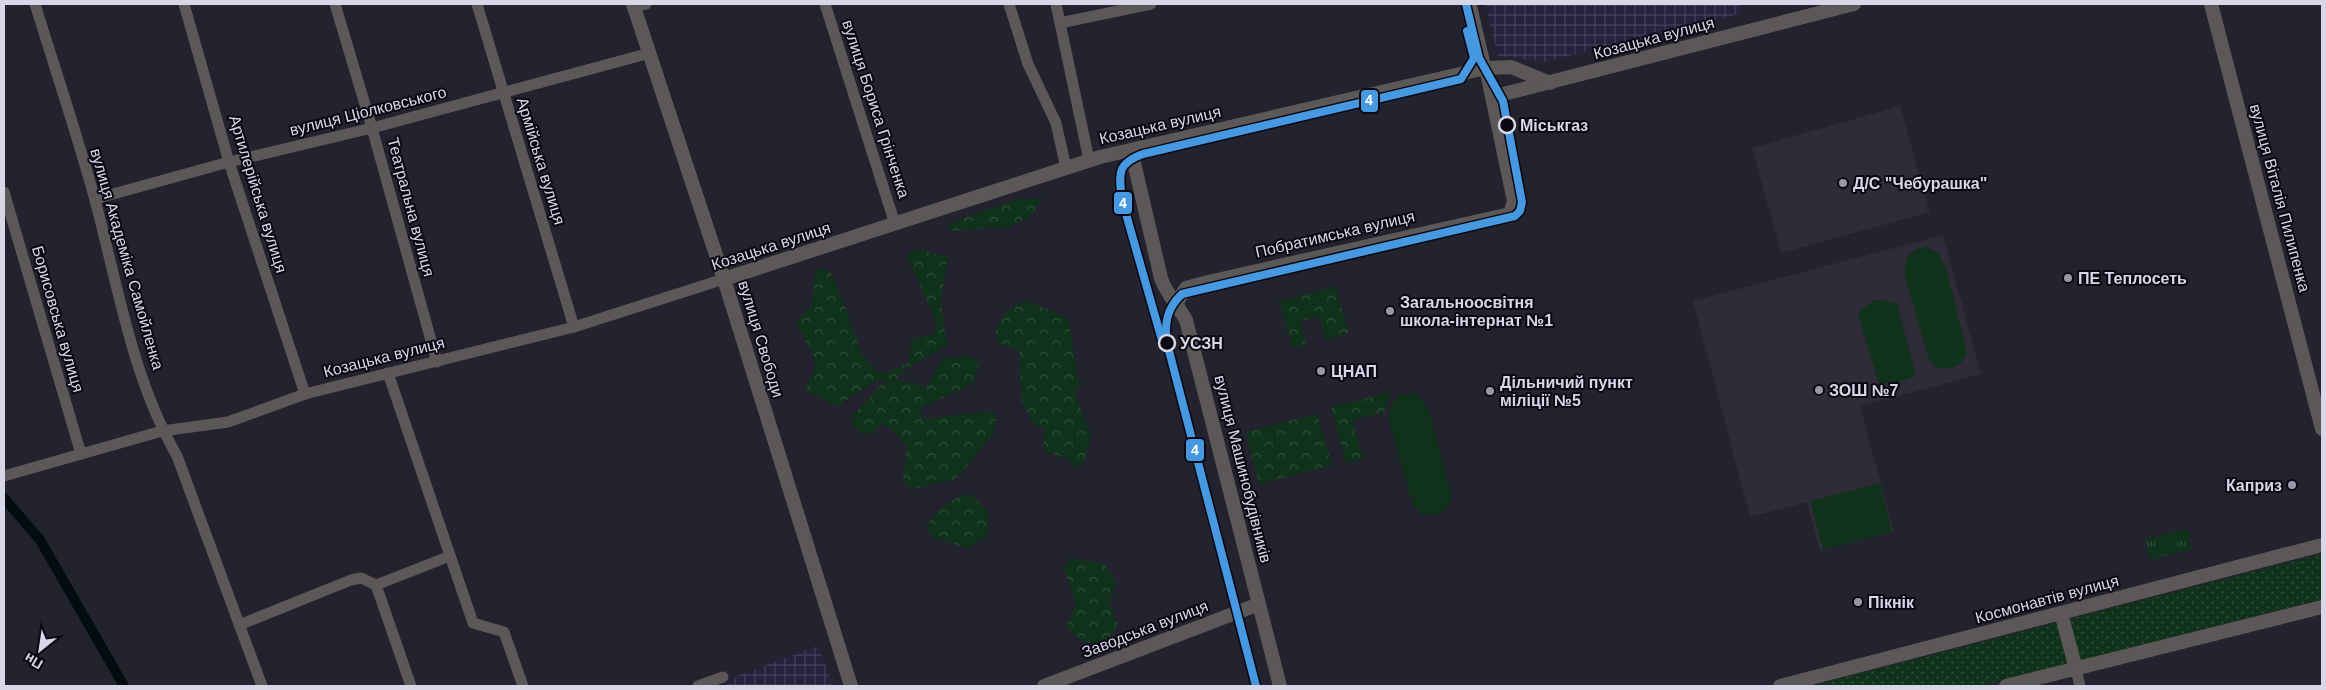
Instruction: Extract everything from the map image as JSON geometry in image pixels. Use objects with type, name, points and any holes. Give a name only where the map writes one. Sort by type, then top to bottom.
[{"type":"street","name":"вулиця Академіка Самойленка","points":[[35,4],[95,199],[128,335],[162,431],[177,456],[262,686]]},
{"type":"street","name":"Артилерійська вулиця","points":[[184,4],[229,162],[305,394]]},
{"type":"street","name":"Театральна вулиця","points":[[335,4],[372,128],[437,362]]},
{"type":"street","name":"Армійська вулиця","points":[[477,4],[574,327]]},
{"type":"street","name":"вулиця Бориса Грінченка","points":[[825,4],[895,224]]},
{"type":"street","points":[[1009,4],[1028,64],[1056,123],[1066,168]]},
{"type":"street","points":[[1056,4],[1089,160]]},
{"type":"street","points":[[1060,23],[1151,4]]},
{"type":"street","points":[[1471,4],[1492,97]]},
{"type":"street","name":"Козацька вулиця","points":[[1492,97],[1854,4]]},
{"type":"street","name":"вулиця Віталія Пилипенка","points":[[2212,4],[2322,430]]},
{"type":"street","name":"вулиця Свободи","points":[[638,5],[650,53],[724,279],[852,686]]},
{"type":"street","name":"вулиця Ціолковського","points":[[95,199],[229,162],[372,128],[650,53]]},
{"type":"street","name":"Козацька вулиця","points":[[4,476],[162,431],[228,422],[305,394],[574,327],[1089,160],[1486,68],[1511,67],[1550,83]]},
{"type":"street","name":"Побратимська вулиця","points":[[1177,302],[1186,288],[1208,282],[1510,214],[1514,201],[1492,97]]},
{"type":"street","name":"вулиця Машинобудівників","points":[[1131,150],[1160,278],[1164,288],[1177,302],[1186,320],[1280,686]]},
{"type":"street","name":"Борисовська вулиця","points":[[4,192],[81,454]]},
{"type":"street","points":[[388,374],[473,623],[504,632],[523,686]]},
{"type":"street","name":"Космонавтів вулиця","points":[[1780,686],[2322,545]]},
{"type":"street","points":[[376,586],[450,556]]},
{"type":"street","points":[[239,625],[361,578],[376,586],[411,686]]},
{"type":"street","name":"Заводська вулиця","points":[[1044,686],[1258,604]]},
{"type":"street","points":[[2006,686],[2322,607]]},
{"type":"street","points":[[2061,613],[2080,686]]},
{"type":"street","points":[[698,686],[723,677]]},
{"type":"shaded area","points":[[1485,4],[1740,4],[1743,13],[1544,62],[1498,56]]},
{"type":"shaded area","points":[[1900,106],[1930,212],[1781,253],[1752,148]]},
{"type":"shaded area","name":"ЗОШ №7","points":[[1943,235],[1981,374],[1860,406],[1894,532],[1820,551],[1807,502],[1750,517],[1693,301]]},
{"type":"shaded area","points":[[818,646],[833,686],[724,686],[737,676]]},
{"type":"green space","points":[[1019,199],[1042,199],[1030,217],[1008,227],[948,231],[950,223]]},
{"type":"green space","points":[[1927,247],[1939,254],[1946,268],[1967,352],[1959,364],[1947,369],[1937,368],[1929,360],[1905,277],[1905,265],[1908,256],[1915,250]]},
{"type":"green space","points":[[916,249],[948,257],[941,301],[947,346],[907,368],[896,379],[927,387],[943,358],[968,356],[979,361],[974,383],[921,408],[922,419],[993,411],[996,422],[993,434],[956,479],[912,489],[903,481],[907,446],[892,429],[881,423],[874,434],[862,433],[852,426],[853,415],[884,382],[892,379],[876,381],[837,406],[805,390],[815,368],[814,356],[796,323],[811,306],[816,270],[828,270],[835,280],[862,354],[877,372],[888,373],[908,363],[912,339],[933,334],[937,323],[907,257]]},
{"type":"green space","points":[[1335,286],[1349,333],[1326,340],[1319,316],[1300,321],[1306,344],[1293,348],[1279,302]]},
{"type":"green space","points":[[1027,300],[1069,319],[1077,375],[1081,383],[1075,393],[1091,437],[1085,461],[1075,468],[1068,459],[1044,451],[1044,428],[1033,424],[1022,401],[1019,351],[998,343],[995,332],[1006,311]]},
{"type":"green space","points":[[1875,300],[1897,304],[1916,376],[1898,382],[1879,384],[1858,314],[1865,306]]},
{"type":"green space","points":[[1391,392],[1384,413],[1352,420],[1364,459],[1346,463],[1331,407]]},
{"type":"green space","points":[[1412,393],[1423,400],[1430,414],[1452,498],[1444,510],[1432,515],[1422,514],[1413,506],[1390,424],[1390,412],[1393,403],[1400,396]]},
{"type":"green space","points":[[1317,414],[1332,465],[1259,484],[1246,432]]},
{"type":"green space","points":[[1880,483],[1892,532],[1823,550],[1810,501]]},
{"type":"green space","points":[[972,494],[987,511],[988,535],[969,548],[932,537],[927,527],[934,515],[952,501]]},
{"type":"green space","points":[[2187,529],[2192,549],[2150,560],[2145,539]]},
{"type":"green space","points":[[2322,554],[2322,599],[1979,686],[1812,686]]},
{"type":"green space","points":[[1070,558],[1105,564],[1117,583],[1109,603],[1118,625],[1107,640],[1100,643],[1094,644],[1079,639],[1066,627],[1076,604],[1064,568]]},
{"type":"waterway","points":[[4,498],[40,540],[124,686]]},
{"type":"transit line","name":"4","points":[[1256,686],[1167,343],[1166,322],[1170,310],[1182,294],[1515,216],[1520,211],[1522,202],[1503,101],[1479,58],[1466,4]]},
{"type":"transit line","name":"4","points":[[1163,344],[1122,200],[1120,177],[1124,166],[1143,154],[1461,79],[1474,58],[1467,31]]},
{"type":"place","name":"Міськгаз","points":[[1507,125]]},
{"type":"place","name":"Д/С \"Чебурашка\"","points":[[1843,183]]},
{"type":"place","name":"ПЕ Теплосеть","points":[[2068,278]]},
{"type":"place","name":"Загальноосвітня школа-інтернат №1","points":[[1390,311]]},
{"type":"place","name":"УСЗН","points":[[1167,343]]},
{"type":"place","name":"ЦНАП","points":[[1321,371]]},
{"type":"place","name":"ЗОШ №7","points":[[1819,390]]},
{"type":"place","name":"Дільничий пункт міліції №5","points":[[1490,391]]},
{"type":"place","name":"Каприз","points":[[2292,485]]},
{"type":"place","name":"Пікнік","points":[[1858,602]]}]
